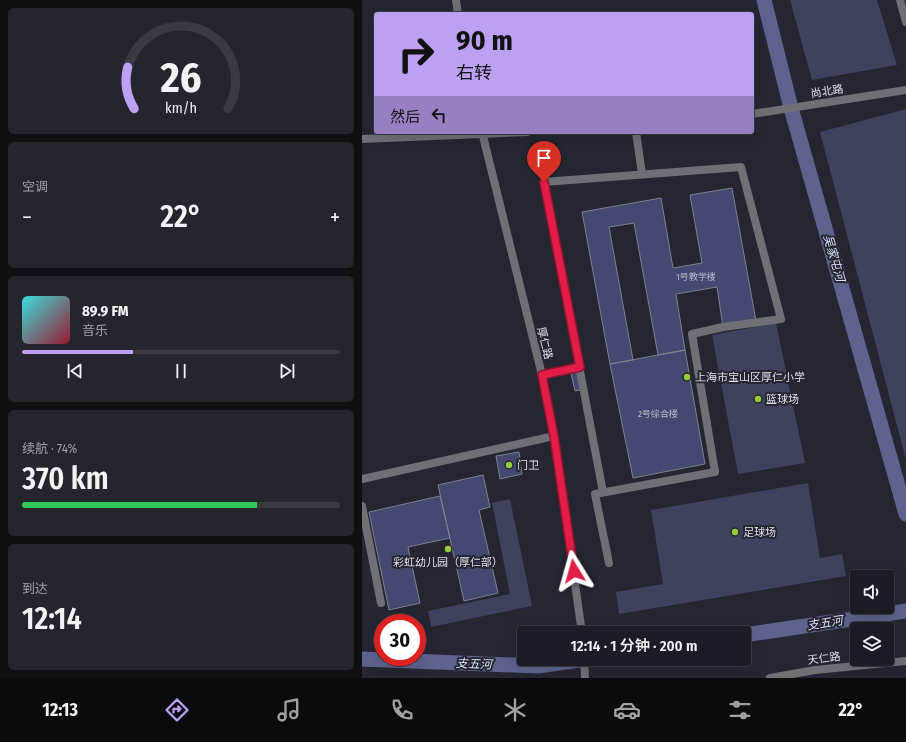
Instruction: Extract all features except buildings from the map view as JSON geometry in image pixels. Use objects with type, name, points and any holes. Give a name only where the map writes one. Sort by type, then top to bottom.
[{"type":"street","points":[[456,0],[458,12]]},
{"type":"street","points":[[900,0],[906,22]]},
{"type":"street","name":"尚北路","points":[[754,114],[906,90]]},
{"type":"street","points":[[362,139],[462,134]]},
{"type":"street","name":"厚仁路","points":[[482,134],[542,375],[554,436],[581,626]]},
{"type":"street","points":[[636,134],[642,174]]},
{"type":"street","points":[[604,492],[544,182],[741,167],[781,319],[724,327],[692,334],[715,472],[595,494],[609,563]]},
{"type":"street","points":[[542,375],[580,367]]},
{"type":"street","points":[[362,479],[554,436]]},
{"type":"street","points":[[362,506],[381,603]]},
{"type":"street","name":"天仁路","points":[[770,678],[814,670],[906,661]]},
{"type":"street","points":[[584,666],[585,678]]},
{"type":"shaded area","points":[[790,0],[877,0],[897,65],[812,80]]},
{"type":"shaded area","points":[[906,109],[906,460],[820,132]]},
{"type":"shaded area","name":"篮球场","points":[[776,323],[805,463],[738,474],[712,335]]},
{"type":"shaded area","name":"足球场","points":[[808,483],[820,558],[842,554],[846,576],[619,614],[616,592],[663,584],[651,510]]},
{"type":"shaded area","points":[[510,499],[532,606],[431,627],[428,611],[510,594],[492,503]]},
{"type":"waterway","name":"吴家屯河","points":[[764,0],[791,108],[906,514]]},
{"type":"waterway","name":"支五河","points":[[751,634],[906,611]]},
{"type":"waterway","name":"支五河","points":[[362,659],[517,665]]},
{"type":"place","name":"上海市宝山区厚仁小学","points":[[687,377]]},
{"type":"place","name":"篮球场","points":[[758,399]]},
{"type":"place","name":"门卫","points":[[509,465]]},
{"type":"place","name":"足球场","points":[[735,532]]},
{"type":"place","name":"彩虹幼儿园（厚仁部）","points":[[448,549]]},
{"type":"route","points":[[544,182],[580,367],[542,375],[554,436],[574,571]]}]
